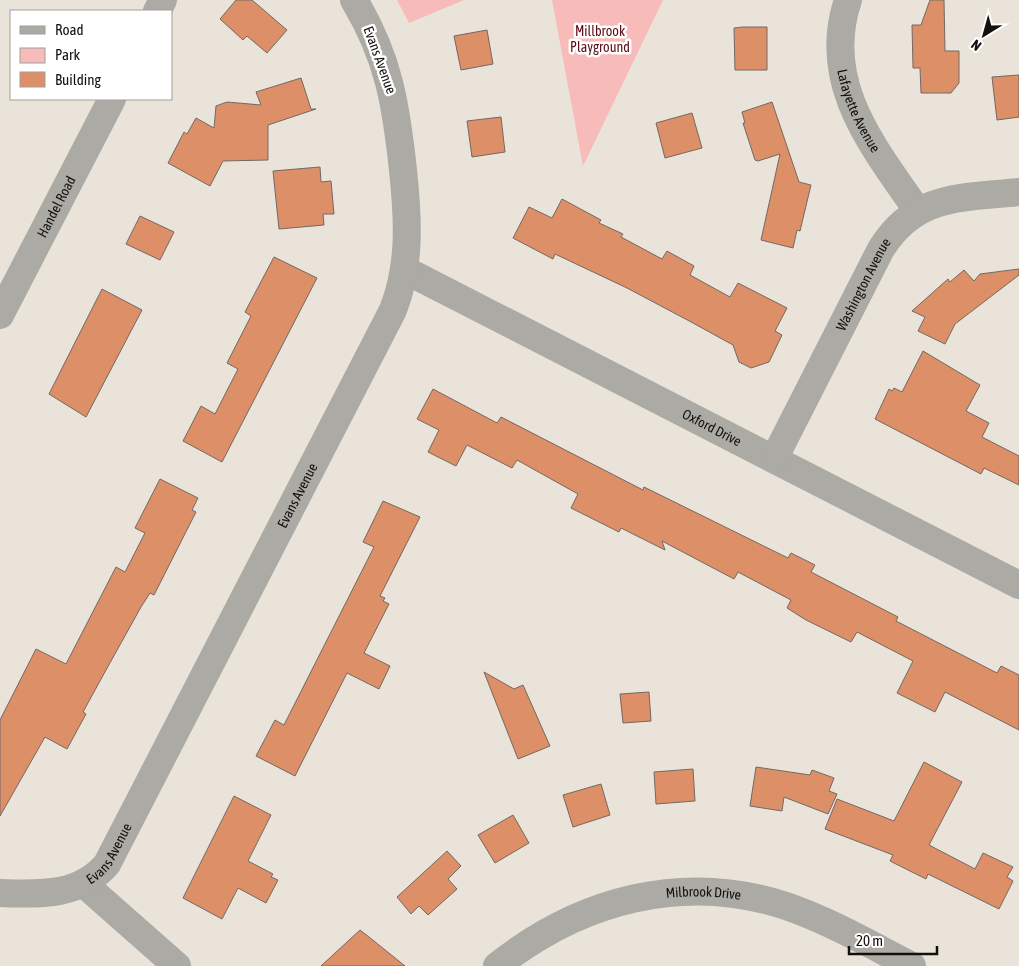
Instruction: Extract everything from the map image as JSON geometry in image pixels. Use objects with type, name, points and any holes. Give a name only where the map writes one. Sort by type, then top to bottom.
[{"type":"street","name":"Evans Avenue","points":[[0,893],[60,892],[84,884],[100,873],[114,855],[389,319],[400,293],[405,270],[407,219],[395,99],[381,53],[354,0]]},
{"type":"street","name":"Lafayette Avenue","points":[[848,0],[841,31],[840,49],[847,92],[866,136],[917,210]]},
{"type":"street","name":"Handel Road","points":[[0,315],[111,100]]},
{"type":"street","name":"Washington Avenue","points":[[774,460],[881,249],[898,226],[917,210],[948,200],[1019,192]]},
{"type":"street","name":"Oxford Drive","points":[[405,270],[1019,585]]},
{"type":"street","points":[[84,884],[177,966]]},
{"type":"street","name":"Milbrook Drive","points":[[497,966],[541,934],[588,912],[637,897],[686,892],[736,895],[785,906],[832,925],[912,966]]},
{"type":"green space","points":[[397,0],[464,0],[409,23]]},
{"type":"green space","name":"Millbrook Playground","points":[[552,0],[663,0],[583,166]]},
{"type":"building","points":[[236,0],[252,0],[287,30],[267,53],[247,36],[243,40],[220,19]]},
{"type":"building","points":[[930,0],[944,0],[945,51],[959,51],[959,83],[951,93],[921,93],[920,68],[913,68],[912,25],[921,25]]},
{"type":"building","points":[[767,27],[767,70],[735,70],[734,28]]},
{"type":"building","points":[[487,30],[493,64],[461,70],[454,36]]},
{"type":"building","points":[[1019,75],[1019,117],[997,120],[992,77]]},
{"type":"building","points":[[301,78],[311,109],[316,109],[268,125],[268,160],[223,161],[210,186],[168,163],[184,132],[187,134],[196,118],[214,128],[216,106],[227,102],[261,105],[256,92]]},
{"type":"building","points":[[772,102],[799,182],[811,185],[800,231],[797,230],[793,248],[761,240],[780,154],[758,161],[755,160],[743,123],[745,123],[742,112]]},
{"type":"building","points":[[692,113],[702,148],[665,158],[656,123]]},
{"type":"building","points":[[501,117],[505,152],[472,157],[467,121]]},
{"type":"building","points":[[320,167],[321,182],[331,181],[334,214],[323,214],[324,225],[279,229],[273,171]]},
{"type":"building","points":[[562,199],[601,220],[599,223],[623,234],[621,237],[662,259],[667,251],[694,266],[690,275],[730,297],[738,283],[787,308],[775,331],[782,335],[769,362],[751,368],[739,362],[733,345],[693,323],[627,288],[555,254],[553,259],[513,238],[529,207],[552,218]]},
{"type":"building","points":[[140,216],[174,232],[160,260],[126,244]]},
{"type":"building","points":[[274,257],[317,278],[222,462],[183,441],[201,406],[215,414],[238,369],[227,363],[251,316],[245,312]]},
{"type":"building","points":[[1019,269],[1019,275],[955,324],[945,344],[918,331],[925,317],[912,311],[948,279],[950,282],[964,270],[974,281],[980,274]]},
{"type":"building","points":[[102,289],[142,310],[86,417],[49,394]]},
{"type":"building","points":[[923,351],[980,385],[966,411],[989,423],[982,437],[1019,456],[1019,485],[984,468],[981,474],[875,419],[889,389],[892,391],[894,388],[902,392]]},
{"type":"building","points":[[433,389],[497,423],[501,417],[643,490],[644,487],[788,558],[791,553],[815,565],[811,572],[898,617],[896,621],[997,673],[1001,666],[1019,675],[1019,730],[945,692],[935,712],[897,693],[913,661],[857,632],[851,642],[806,620],[787,608],[791,600],[738,572],[734,579],[662,541],[665,550],[621,528],[619,532],[571,508],[578,494],[517,460],[512,468],[467,445],[456,466],[428,452],[439,430],[417,419]]},
{"type":"building","points":[[160,479],[198,498],[192,510],[196,512],[154,595],[150,593],[141,607],[83,712],[86,714],[67,749],[45,737],[0,816],[0,720],[36,649],[66,664],[116,567],[125,572],[145,533],[135,528]]},
{"type":"building","points":[[383,501],[420,517],[380,596],[385,598],[383,601],[389,604],[364,653],[390,666],[379,689],[347,673],[295,776],[256,756],[275,720],[284,725],[374,547],[363,542]]},
{"type":"building","points":[[484,672],[514,689],[523,685],[550,746],[518,759]]},
{"type":"building","points":[[649,692],[651,721],[623,723],[620,694]]},
{"type":"building","points":[[924,762],[962,782],[929,845],[975,869],[983,853],[1013,867],[1007,877],[1013,881],[999,909],[928,874],[926,879],[890,861],[893,855],[825,829],[837,799],[894,821]]},
{"type":"building","points":[[756,767],[810,775],[812,770],[834,778],[829,791],[837,794],[828,814],[784,797],[782,811],[750,806]]},
{"type":"building","points":[[693,769],[695,801],[656,804],[654,772]]},
{"type":"building","points":[[601,784],[610,815],[573,827],[563,795]]},
{"type":"building","points":[[234,796],[271,815],[248,861],[273,874],[271,877],[278,880],[266,903],[238,888],[222,919],[183,898]]},
{"type":"building","points":[[513,815],[529,843],[495,863],[478,835]]},
{"type":"building","points":[[447,851],[461,866],[448,879],[457,889],[428,915],[419,906],[411,914],[397,897]]},
{"type":"building","points":[[360,930],[369,937],[405,966],[321,966]]}]
